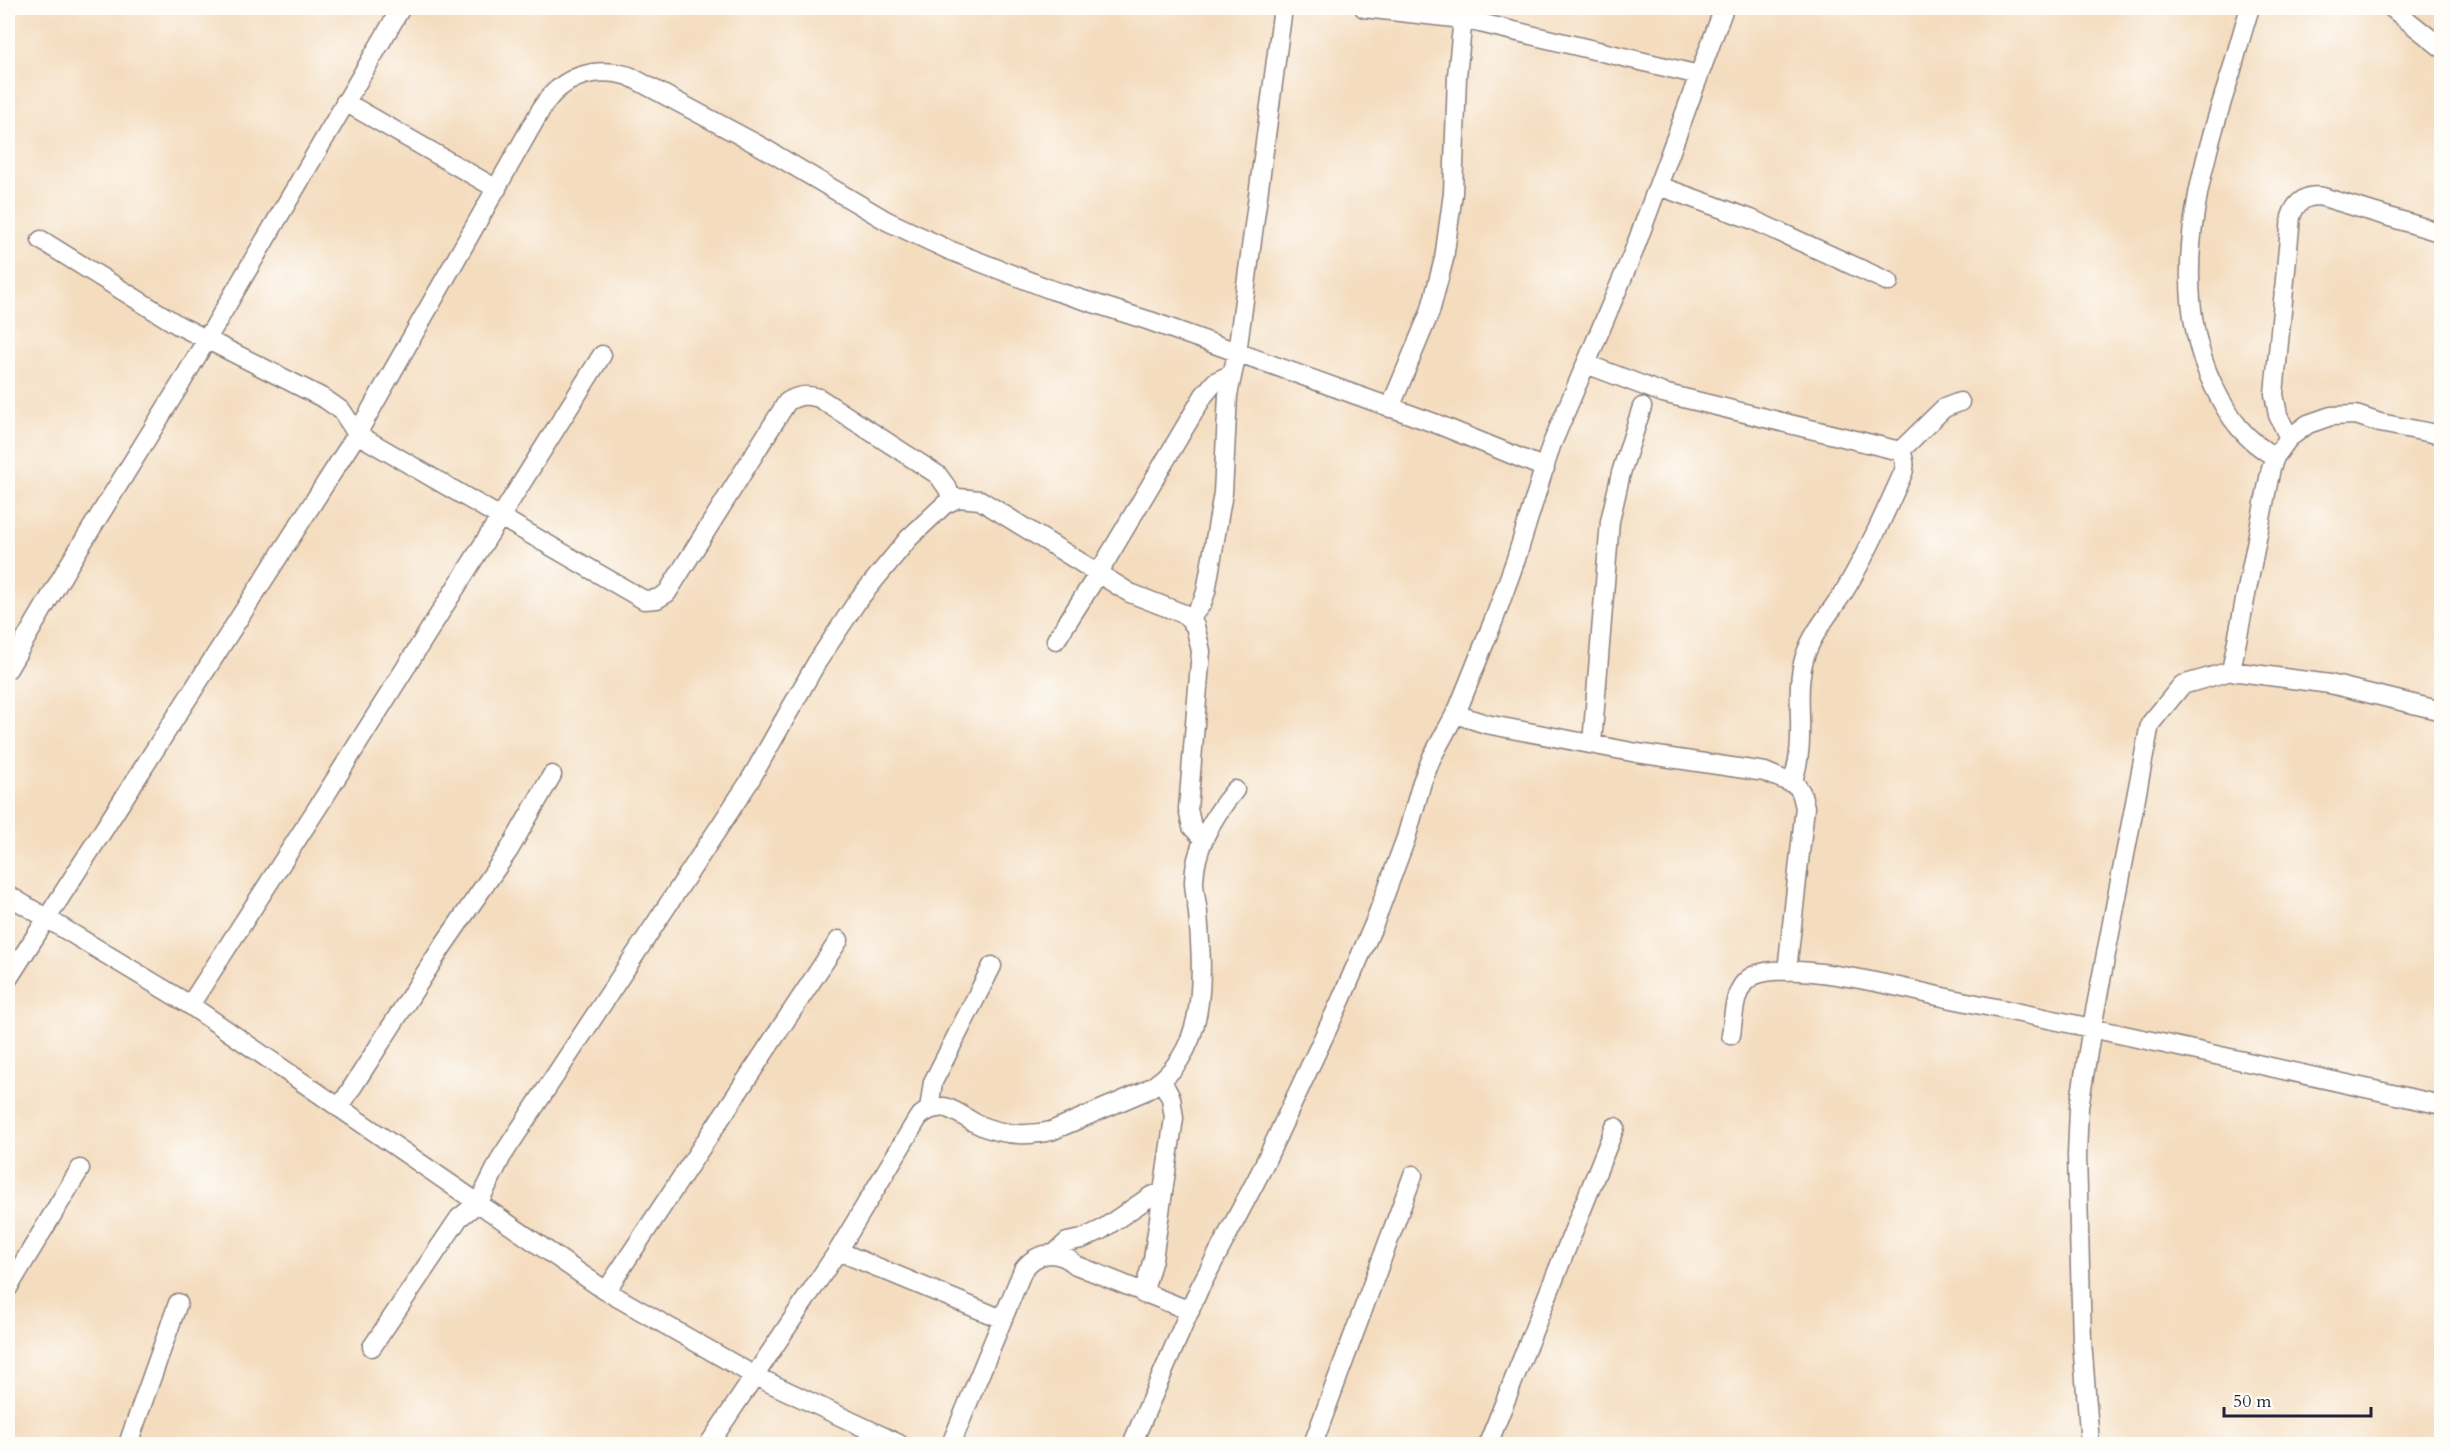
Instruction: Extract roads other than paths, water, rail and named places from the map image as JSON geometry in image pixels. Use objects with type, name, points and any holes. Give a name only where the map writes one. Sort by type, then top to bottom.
[{"type":"street","points":[[8,669],[206,340],[401,8]]},
{"type":"street","points":[[1190,619],[1202,603],[1206,592],[1223,493],[1226,417],[1237,353],[1283,8]]},
{"type":"street","points":[[1364,8],[1464,13],[1699,75]]},
{"type":"street","points":[[1132,1444],[1199,1289],[1260,1173],[1358,962],[1391,881],[1422,782],[1455,714],[1495,617],[1567,405],[1659,186],[1724,8]]},
{"type":"street","points":[[2250,8],[2220,104],[2203,171],[2192,244],[2190,301],[2203,360],[2228,415],[2251,441],[2276,457]]},
{"type":"street","points":[[2392,8],[2442,48]]},
{"type":"street","points":[[1390,408],[1430,312],[1444,259],[1453,193],[1456,88],[1464,13]]},
{"type":"street","points":[[8,979],[357,434],[543,106],[558,88],[587,74],[618,73],[638,81],[762,147],[888,221],[949,250],[1052,290],[1150,321],[1437,424],[1545,468]]},
{"type":"street","points":[[345,102],[497,189]]},
{"type":"street","points":[[1659,186],[1751,219],[1889,282]]},
{"type":"street","points":[[2289,438],[2278,415],[2274,394],[2291,217],[2297,204],[2309,197],[2323,197],[2442,233]]},
{"type":"street","points":[[41,240],[206,340],[325,399],[342,411],[357,434],[637,598],[657,599],[667,593],[787,402],[804,395],[819,398],[938,475],[948,489],[951,500]]},
{"type":"street","points":[[190,1005],[326,796],[602,355]]},
{"type":"street","points":[[1586,364],[1663,393],[1900,451],[1903,457],[1904,468],[1876,534],[1847,588],[1811,641],[1805,657],[1801,688],[1801,754],[1792,783]]},
{"type":"street","points":[[1056,640],[1098,574],[1204,394],[1215,382],[1232,374]]},
{"type":"street","points":[[1900,451],[1944,408],[1960,402]]},
{"type":"street","points":[[1592,744],[1610,521],[1621,473],[1642,407]]},
{"type":"street","points":[[2231,671],[2271,468],[2289,438],[2318,419],[2343,414],[2442,435]]},
{"type":"street","points":[[372,1347],[459,1218],[479,1202],[502,1156],[749,782],[837,630],[883,568],[909,538],[951,500],[966,497],[981,500],[1098,574],[1137,596],[1176,609],[1190,619],[1199,634],[1201,651],[1188,809],[1192,827],[1204,840]]},
{"type":"street","points":[[2090,1444],[2082,1341],[2079,1107],[2150,724],[2182,685],[2231,671],[2330,684],[2442,711]]},
{"type":"street","points":[[1455,714],[1485,724],[1682,761],[1765,772],[1792,783],[1801,792],[1805,807],[1790,971]]},
{"type":"street","points":[[339,1108],[442,947],[509,850],[552,775]]},
{"type":"street","points":[[709,1444],[838,1251],[918,1118],[929,1109],[944,1107],[951,1109],[971,1121],[999,1132],[1039,1134],[1145,1091],[1162,1081],[1177,1067],[1185,1055],[1194,1029],[1200,968],[1194,882],[1204,840],[1222,805],[1235,790]]},
{"type":"street","points":[[8,895],[190,1005],[606,1291],[755,1376],[899,1444]]},
{"type":"street","points":[[606,1291],[839,940]]},
{"type":"street","points":[[929,1109],[933,1082],[992,966]]},
{"type":"street","points":[[1731,1035],[1736,998],[1744,984],[1757,974],[1790,971],[1824,974],[2092,1027],[2442,1105]]},
{"type":"street","points":[[1143,1294],[1154,1259],[1174,1118],[1171,1098],[1162,1081]]},
{"type":"street","points":[[1488,1444],[1616,1127]]},
{"type":"street","points":[[8,1288],[80,1169]]},
{"type":"street","points":[[1313,1444],[1362,1318],[1413,1175]]},
{"type":"street","points":[[1054,1254],[1067,1242],[1082,1239],[1101,1230],[1151,1196],[1163,1192]]},
{"type":"street","points":[[838,1251],[1002,1319]]},
{"type":"street","points":[[951,1444],[1023,1270],[1036,1257],[1062,1255],[1076,1265],[1143,1294],[1190,1311]]},
{"type":"street","points":[[128,1444],[178,1303]]}]
